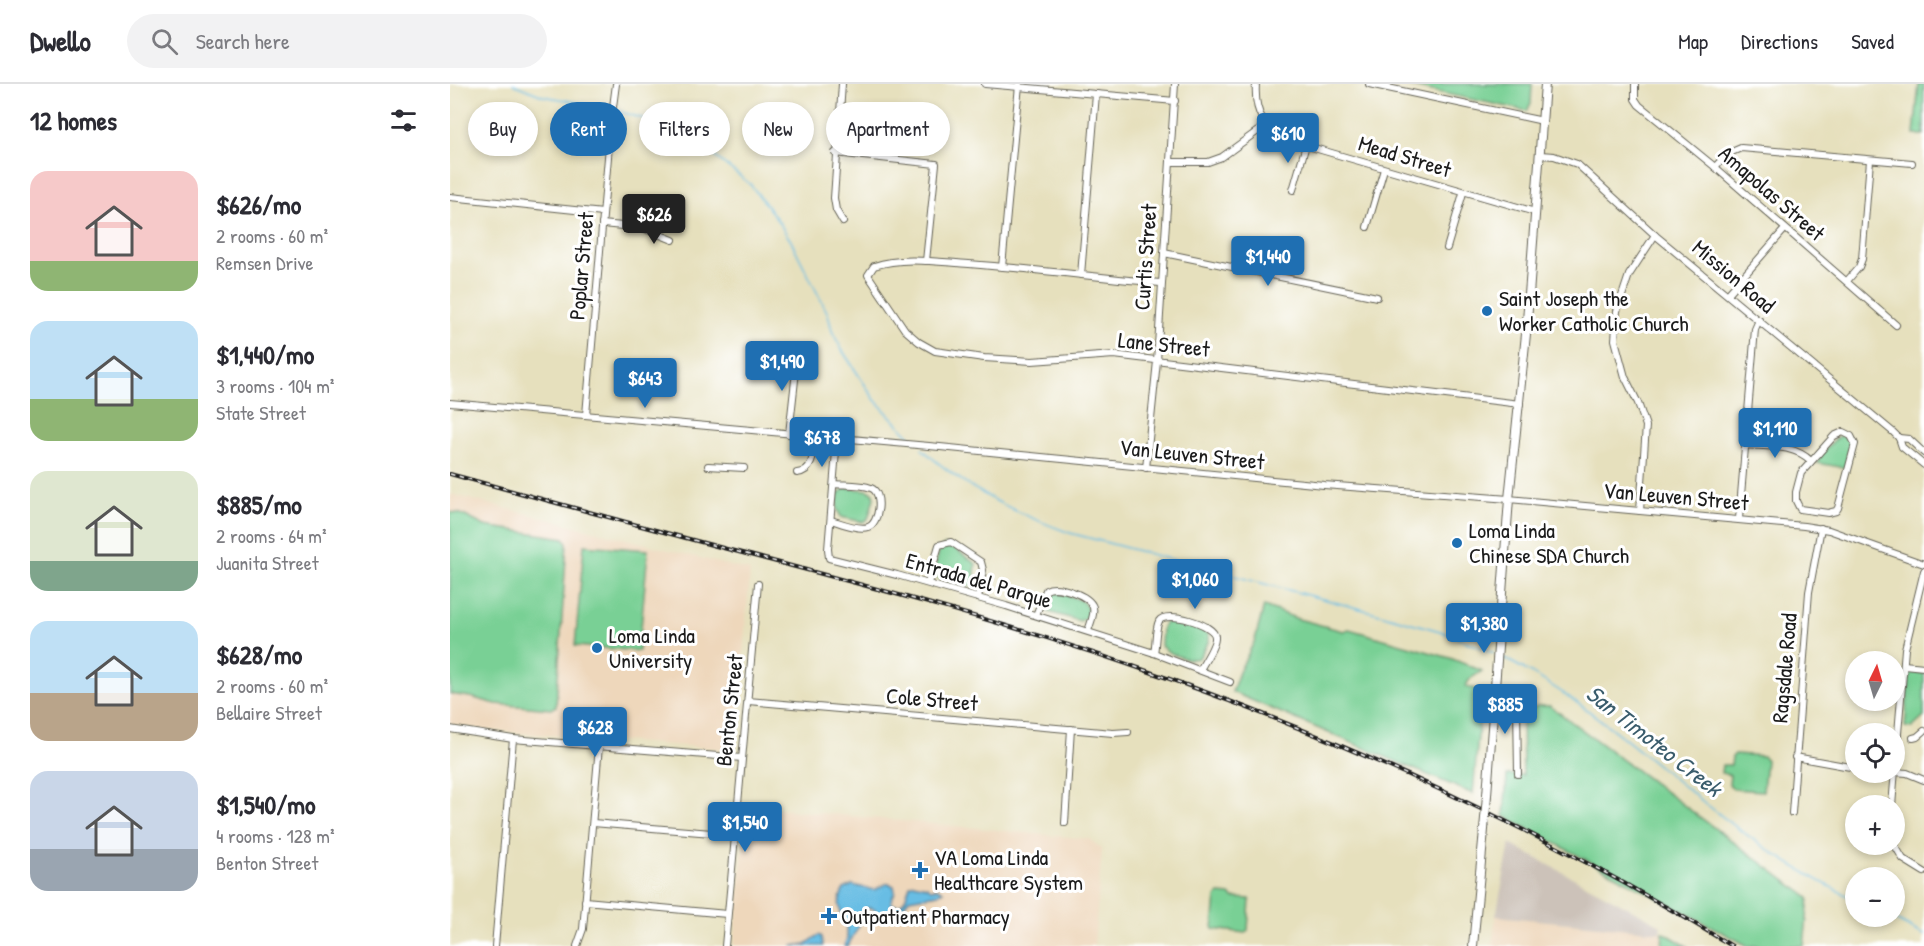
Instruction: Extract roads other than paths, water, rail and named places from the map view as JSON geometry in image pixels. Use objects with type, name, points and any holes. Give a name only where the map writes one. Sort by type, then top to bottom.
[{"type":"main road","points":[[1473,946],[1545,84]]},
{"type":"street","name":"Poplar Street","points":[[586,416],[616,84]]},
{"type":"street","points":[[840,102],[842,84]]},
{"type":"street","points":[[985,84],[1174,101]]},
{"type":"street","name":"Curtis Street","points":[[1146,468],[1157,361],[1175,84]]},
{"type":"street","points":[[1170,162],[1208,162],[1222,157],[1266,125],[1258,108],[1255,95],[1256,84]]},
{"type":"street","points":[[1369,84],[1543,121]]},
{"type":"street","name":"Amapolas Street","points":[[1635,84],[1635,99],[1639,105],[1896,325]]},
{"type":"street","points":[[1002,267],[1018,86]]},
{"type":"street","points":[[1081,275],[1096,94]]},
{"type":"street","name":"Mead Street","points":[[1266,125],[1290,141],[1535,212]]},
{"type":"street","points":[[1293,190],[1306,146]]},
{"type":"street","points":[[1714,167],[1731,151],[1741,148],[1912,163]]},
{"type":"street","name":"Mission Road","points":[[1540,155],[1554,156],[1576,164],[1655,235],[1893,432],[1899,438],[1902,447],[1924,465]]},
{"type":"street","points":[[835,156],[834,198],[836,210],[843,222]]},
{"type":"street","points":[[863,156],[936,164],[926,261],[1161,284]]},
{"type":"street","points":[[1847,281],[1859,267],[1862,259],[1870,160]]},
{"type":"street","points":[[1367,227],[1384,169]]},
{"type":"street","points":[[1447,248],[1463,193]]},
{"type":"street","points":[[450,197],[603,213]]},
{"type":"street","points":[[602,224],[643,228],[673,240]]},
{"type":"street","points":[[1728,294],[1785,229]]},
{"type":"street","points":[[1640,511],[1646,426],[1625,377],[1615,340],[1617,311],[1629,275],[1655,235]]},
{"type":"street","points":[[1164,253],[1377,297]]},
{"type":"street","name":"Lane Street","points":[[926,261],[893,260],[874,266],[868,275],[904,330],[918,342],[935,351],[984,358],[1032,361],[1114,355],[1520,404]]},
{"type":"street","points":[[1739,519],[1755,329],[1759,320]]},
{"type":"street","points":[[789,434],[798,353]]},
{"type":"street","name":"Van Leuven Street","points":[[450,403],[940,447],[1324,485],[1739,519],[1821,528],[1924,564]]},
{"type":"street","points":[[1847,433],[1854,438],[1855,444],[1838,508],[1833,513],[1797,507],[1798,481],[1801,473],[1811,461],[1838,434],[1847,433]]},
{"type":"street","points":[[797,473],[804,473],[809,468],[814,437]]},
{"type":"street","name":"Mission Road","points":[[1899,438],[1909,439],[1924,453]]},
{"type":"street","name":"Entrada del Parque","points":[[837,439],[829,558],[928,583],[1088,631],[1230,682]]},
{"type":"street","points":[[1745,445],[1790,448],[1811,461]]},
{"type":"street","points":[[708,466],[744,468]]},
{"type":"street","points":[[831,520],[862,528],[870,527],[875,522],[879,496],[877,491],[871,487],[834,484]]},
{"type":"street","name":"Ragsdale Road","points":[[1792,813],[1809,592],[1821,528]]},
{"type":"street","points":[[928,583],[939,545],[951,542],[981,562],[978,598]]},
{"type":"street","points":[[1905,651],[1921,598],[1924,571]]},
{"type":"street","name":"Benton Street","points":[[725,946],[758,584]]},
{"type":"street","points":[[1036,615],[1046,590],[1058,588],[1087,598],[1093,604],[1094,612],[1088,631]]},
{"type":"street","points":[[1154,653],[1159,621],[1164,617],[1172,616],[1209,627],[1215,632],[1216,639],[1200,670]]},
{"type":"street","points":[[1905,665],[1924,667]]},
{"type":"street","points":[[1494,694],[1507,697],[1517,705],[1518,774]]},
{"type":"street","name":"Cole Street","points":[[748,701],[1113,733],[1128,732]]},
{"type":"street","points":[[450,729],[513,739],[742,758]]},
{"type":"street","points":[[1065,822],[1071,729]]},
{"type":"street","points":[[1913,738],[1924,730]]},
{"type":"street","points":[[495,946],[513,739]]},
{"type":"street","points":[[577,946],[583,929],[599,746]]},
{"type":"street","points":[[1795,757],[1845,766]]},
{"type":"street","points":[[1905,773],[1924,780]]},
{"type":"street","points":[[593,823],[735,835]]},
{"type":"street","points":[[1901,855],[1903,859],[1924,872]]},
{"type":"street","points":[[585,901],[728,914]]},
{"type":"water","points":[[888,883],[894,886],[892,904],[900,905],[910,885],[914,883],[943,891],[909,899],[903,907],[893,912],[879,914],[871,908],[864,909],[861,911],[860,921],[848,946],[844,946],[847,931],[839,903],[844,889],[852,885],[874,890]]},
{"type":"water","points":[[819,935],[822,937],[823,946],[792,946],[806,944]]},
{"type":"waterway","name":"San Timoteo Creek","points":[[513,84],[543,96],[577,102]]},
{"type":"waterway","name":"San Timoteo Creek","points":[[627,114],[654,122],[700,145],[750,184],[791,241],[828,314],[832,331],[842,350],[875,400],[914,441]]},
{"type":"waterway","name":"San Timoteo Creek","points":[[922,449],[973,488],[1010,508],[1070,533],[1380,614],[1440,631],[1494,653]]},
{"type":"waterway","name":"San Timoteo Creek","points":[[1501,657],[1536,676],[1601,720],[1725,819],[1769,850],[1845,894]]},
{"type":"waterway","name":"San Timoteo Creek","points":[[1905,925],[1924,935]]},
{"type":"railway","points":[[450,474],[939,606],[1034,634],[1206,692],[1284,722],[1437,788],[1587,863],[1732,946]]},
{"type":"place","name":"Saint Joseph the Worker Catholic Church","points":[[1487,311]]},
{"type":"place","name":"Loma Linda Chinese SDA Church","points":[[1457,543]]},
{"type":"place","name":"Loma Linda University","points":[[597,648]]},
{"type":"place","name":"VA Loma Linda Healthcare System","points":[[920,870]]},
{"type":"place","name":"Outpatient Pharmacy","points":[[829,916]]}]
